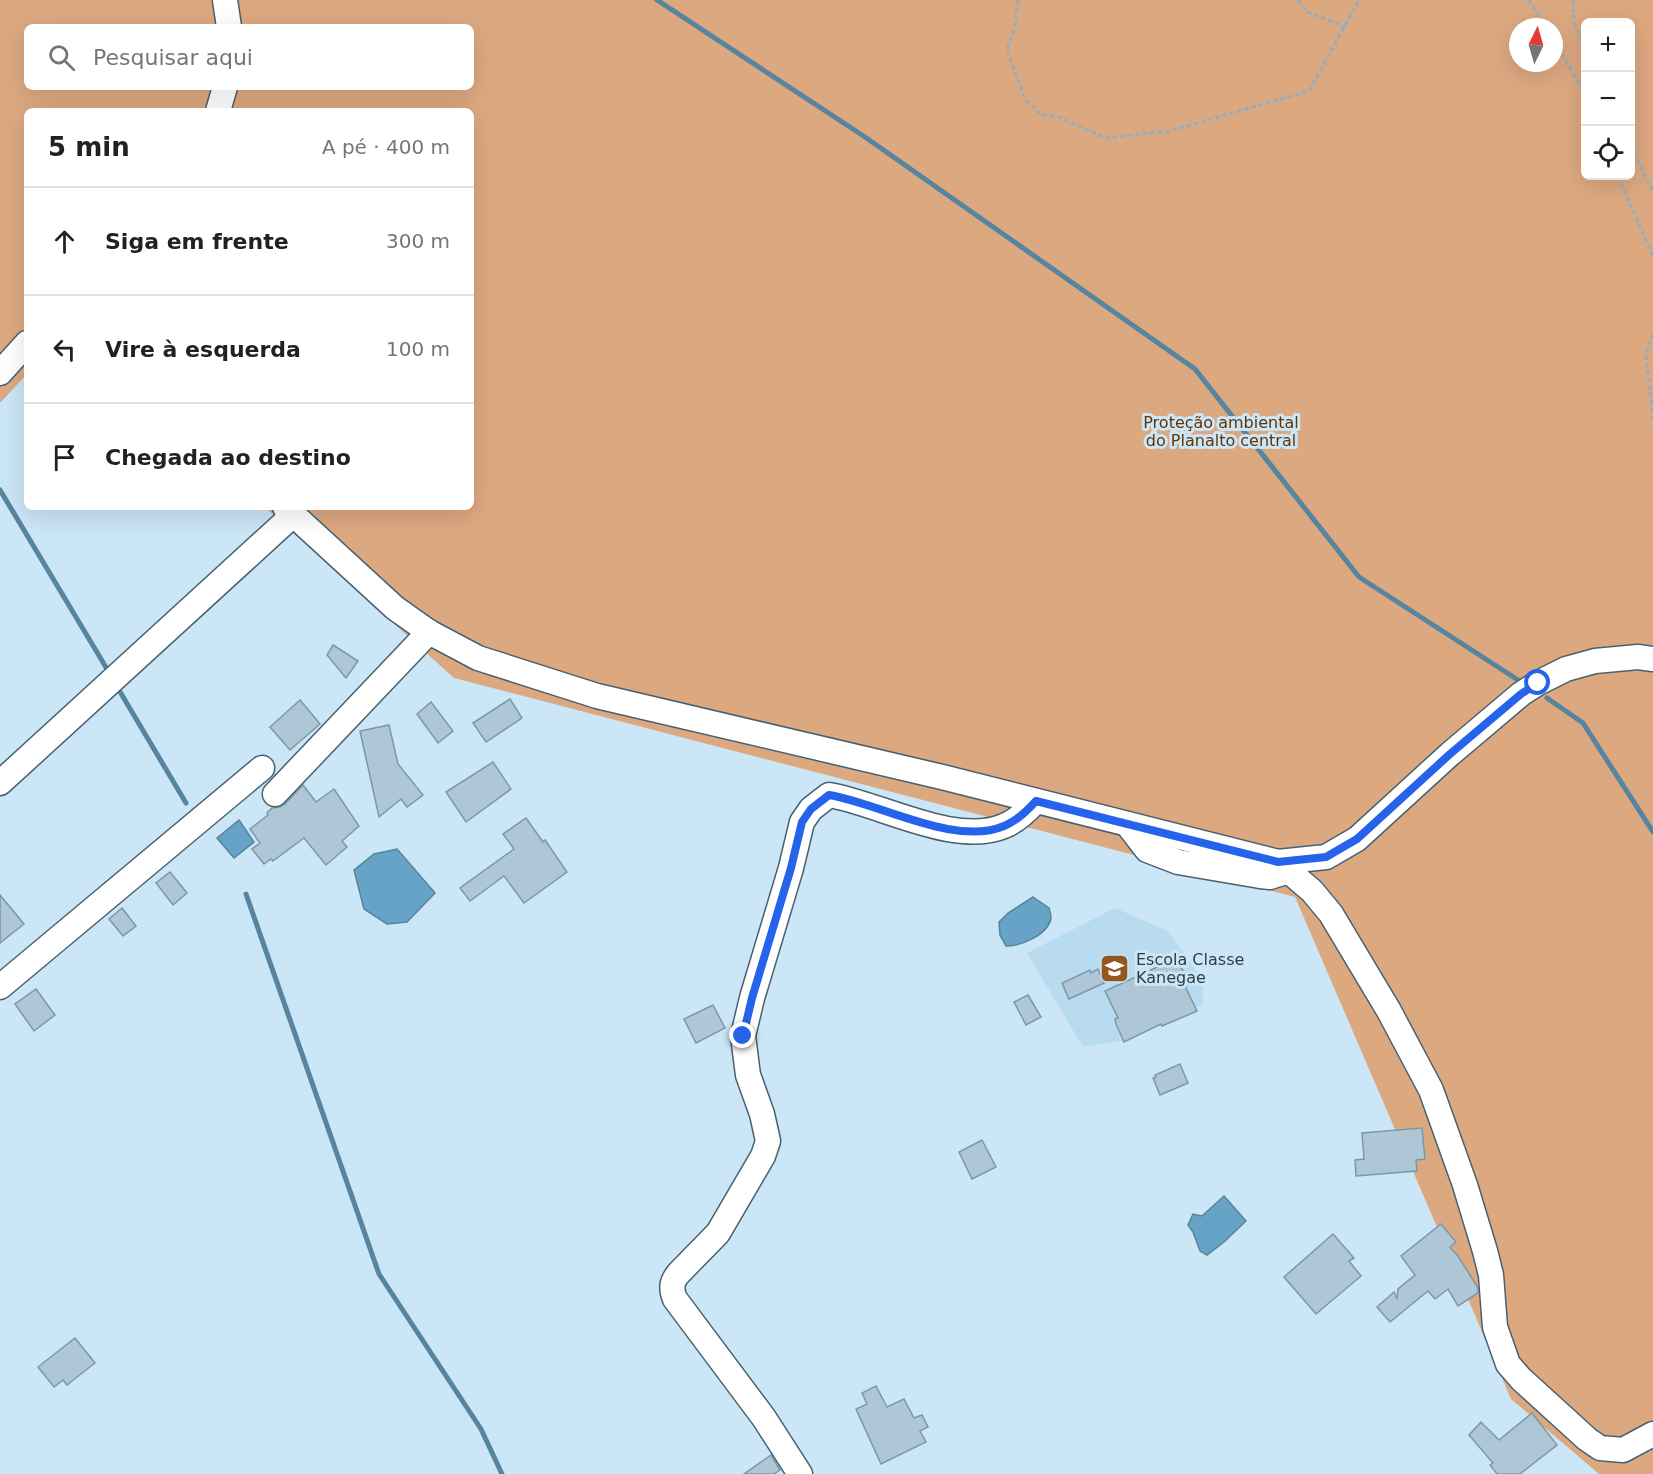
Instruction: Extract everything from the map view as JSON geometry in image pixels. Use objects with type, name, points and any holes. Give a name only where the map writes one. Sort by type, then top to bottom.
[{"type":"street","points":[[225,0],[229,24]]},
{"type":"street","points":[[219,108],[224,90]]},
{"type":"street","points":[[0,373],[24,346]]},
{"type":"street","points":[[0,783],[289,511],[395,608],[429,632],[478,658],[597,696],[942,777],[1284,867],[1312,891],[1331,914],[1389,1011],[1431,1090],[1465,1185],[1485,1251],[1491,1275],[1495,1327],[1508,1364],[1521,1379],[1600,1449],[1623,1450],[1653,1434]]},
{"type":"street","points":[[275,794],[429,632]]},
{"type":"street","points":[[1284,867],[1326,857],[1357,839],[1450,754],[1521,694],[1538,683],[1566,669],[1595,662],[1638,657],[1653,659]]},
{"type":"street","points":[[0,987],[262,768]]},
{"type":"street","points":[[800,1474],[764,1418],[675,1299],[672,1289],[673,1280],[718,1233],[763,1156],[768,1141],[762,1114],[748,1075],[743,1036],[802,822],[811,809],[829,795],[847,798],[932,825],[979,832],[1003,827],[1022,816],[1036,801]]},
{"type":"path","points":[[1018,0],[1015,27],[1007,50],[1025,99],[1040,114],[1059,117],[1105,138],[1169,131],[1309,91],[1359,0]]},
{"type":"path","points":[[1298,0],[1307,12],[1346,27]]},
{"type":"path","points":[[1529,0],[1540,18]]},
{"type":"path","points":[[1573,0],[1574,21],[1581,39]]},
{"type":"path","points":[[1563,56],[1581,87]]},
{"type":"path","points":[[1635,156],[1653,192]]},
{"type":"path","points":[[1620,180],[1653,256]]},
{"type":"path","points":[[1653,334],[1646,355],[1653,418]]},
{"type":"shaded area","name":"Escola Classe Kanegae","points":[[1115,908],[1168,931],[1204,982],[1202,1005],[1122,1041],[1083,1047],[1027,953]]},
{"type":"green space","name":"Proteção ambiental do Planalto central","points":[[0,0],[1653,0],[1653,1474],[1599,1474],[1511,1399],[1295,897],[454,678],[268,510],[474,510],[474,108],[24,108],[24,377],[0,403]]},
{"type":"water","points":[[239,820],[254,842],[234,858],[217,838]]},
{"type":"water","points":[[397,849],[435,893],[407,922],[387,924],[364,909],[354,870],[374,854]]},
{"type":"water","points":[[1033,897],[1049,908],[1051,918],[1049,924],[1045,930],[1033,938],[1006,946],[1000,935],[999,922],[1008,913]]},
{"type":"water","points":[[1224,1196],[1246,1221],[1207,1255],[1200,1251],[1188,1225],[1193,1214],[1202,1216]]},
{"type":"building","points":[[333,645],[358,661],[346,678],[327,655]]},
{"type":"building","points":[[510,699],[522,718],[486,742],[473,723]]},
{"type":"building","points":[[300,700],[320,724],[290,750],[270,727]]},
{"type":"building","points":[[431,702],[453,731],[438,743],[417,714]]},
{"type":"building","points":[[389,725],[398,764],[423,795],[407,807],[401,799],[379,817],[360,731]]},
{"type":"building","points":[[493,762],[511,789],[466,822],[446,792]]},
{"type":"building","points":[[303,785],[316,802],[334,789],[359,826],[342,841],[347,847],[326,865],[304,838],[273,861],[271,859],[264,864],[252,849],[260,843],[250,829],[268,815],[267,813],[272,808],[285,804]]},
{"type":"building","points":[[526,818],[543,842],[545,840],[567,872],[524,903],[504,876],[470,901],[460,888],[514,849],[503,834]]},
{"type":"building","points":[[170,872],[187,893],[173,905],[156,883]]},
{"type":"building","points":[[0,895],[24,924],[0,943]]},
{"type":"building","points":[[122,908],[136,926],[123,936],[109,919]]},
{"type":"building","points":[[1177,958],[1189,984],[1185,986],[1197,1011],[1162,1026],[1161,1024],[1124,1042],[1116,1024],[1115,1019],[1118,1018],[1105,991]]},
{"type":"building","points":[[1098,969],[1104,983],[1069,999],[1062,983],[1090,970],[1091,973]]},
{"type":"building","points":[[36,989],[55,1015],[34,1031],[15,1004]]},
{"type":"building","points":[[1028,995],[1041,1017],[1026,1025],[1014,1002]]},
{"type":"building","points":[[713,1005],[725,1028],[696,1043],[684,1019]]},
{"type":"building","points":[[1180,1064],[1188,1083],[1160,1095],[1153,1078]]},
{"type":"building","points":[[1422,1128],[1425,1159],[1416,1160],[1417,1171],[1356,1176],[1355,1160],[1364,1159],[1362,1133]]},
{"type":"building","points":[[982,1140],[996,1167],[972,1179],[959,1152]]},
{"type":"building","points":[[1441,1224],[1456,1242],[1450,1247],[1478,1288],[1478,1293],[1458,1306],[1448,1289],[1435,1299],[1428,1291],[1390,1322],[1377,1307],[1394,1292],[1397,1299],[1398,1289],[1415,1275],[1401,1256]]},
{"type":"building","points":[[1333,1234],[1354,1258],[1349,1261],[1361,1276],[1316,1314],[1284,1277]]},
{"type":"building","points":[[75,1338],[95,1363],[67,1385],[63,1380],[54,1387],[38,1367]]},
{"type":"building","points":[[876,1386],[887,1407],[904,1399],[914,1418],[922,1415],[928,1427],[920,1431],[926,1442],[881,1464],[856,1409],[867,1404],[862,1393]]},
{"type":"building","points":[[1532,1413],[1557,1445],[1520,1474],[1497,1474],[1490,1465],[1493,1463],[1469,1435],[1481,1422],[1499,1440]]},
{"type":"building","points":[[771,1455],[780,1470],[774,1474],[744,1474]]},
{"type":"waterway","points":[[657,0],[865,137],[1195,369],[1359,577],[1518,680]]},
{"type":"waterway","points":[[0,490],[110,674]]},
{"type":"waterway","points":[[116,685],[186,803]]},
{"type":"waterway","points":[[1547,698],[1583,723],[1653,832]]},
{"type":"waterway","points":[[246,894],[379,1274],[481,1429],[502,1474]]},
{"type":"place","name":"Escola Classe Kanegae","points":[[1115,968]]},
{"type":"route","points":[[743,1036],[802,822],[820,800],[829,795],[847,798],[932,825],[979,832],[1003,827],[1022,816],[1036,801],[1278,862],[1326,857],[1357,839],[1450,754],[1521,694],[1538,683]]}]
